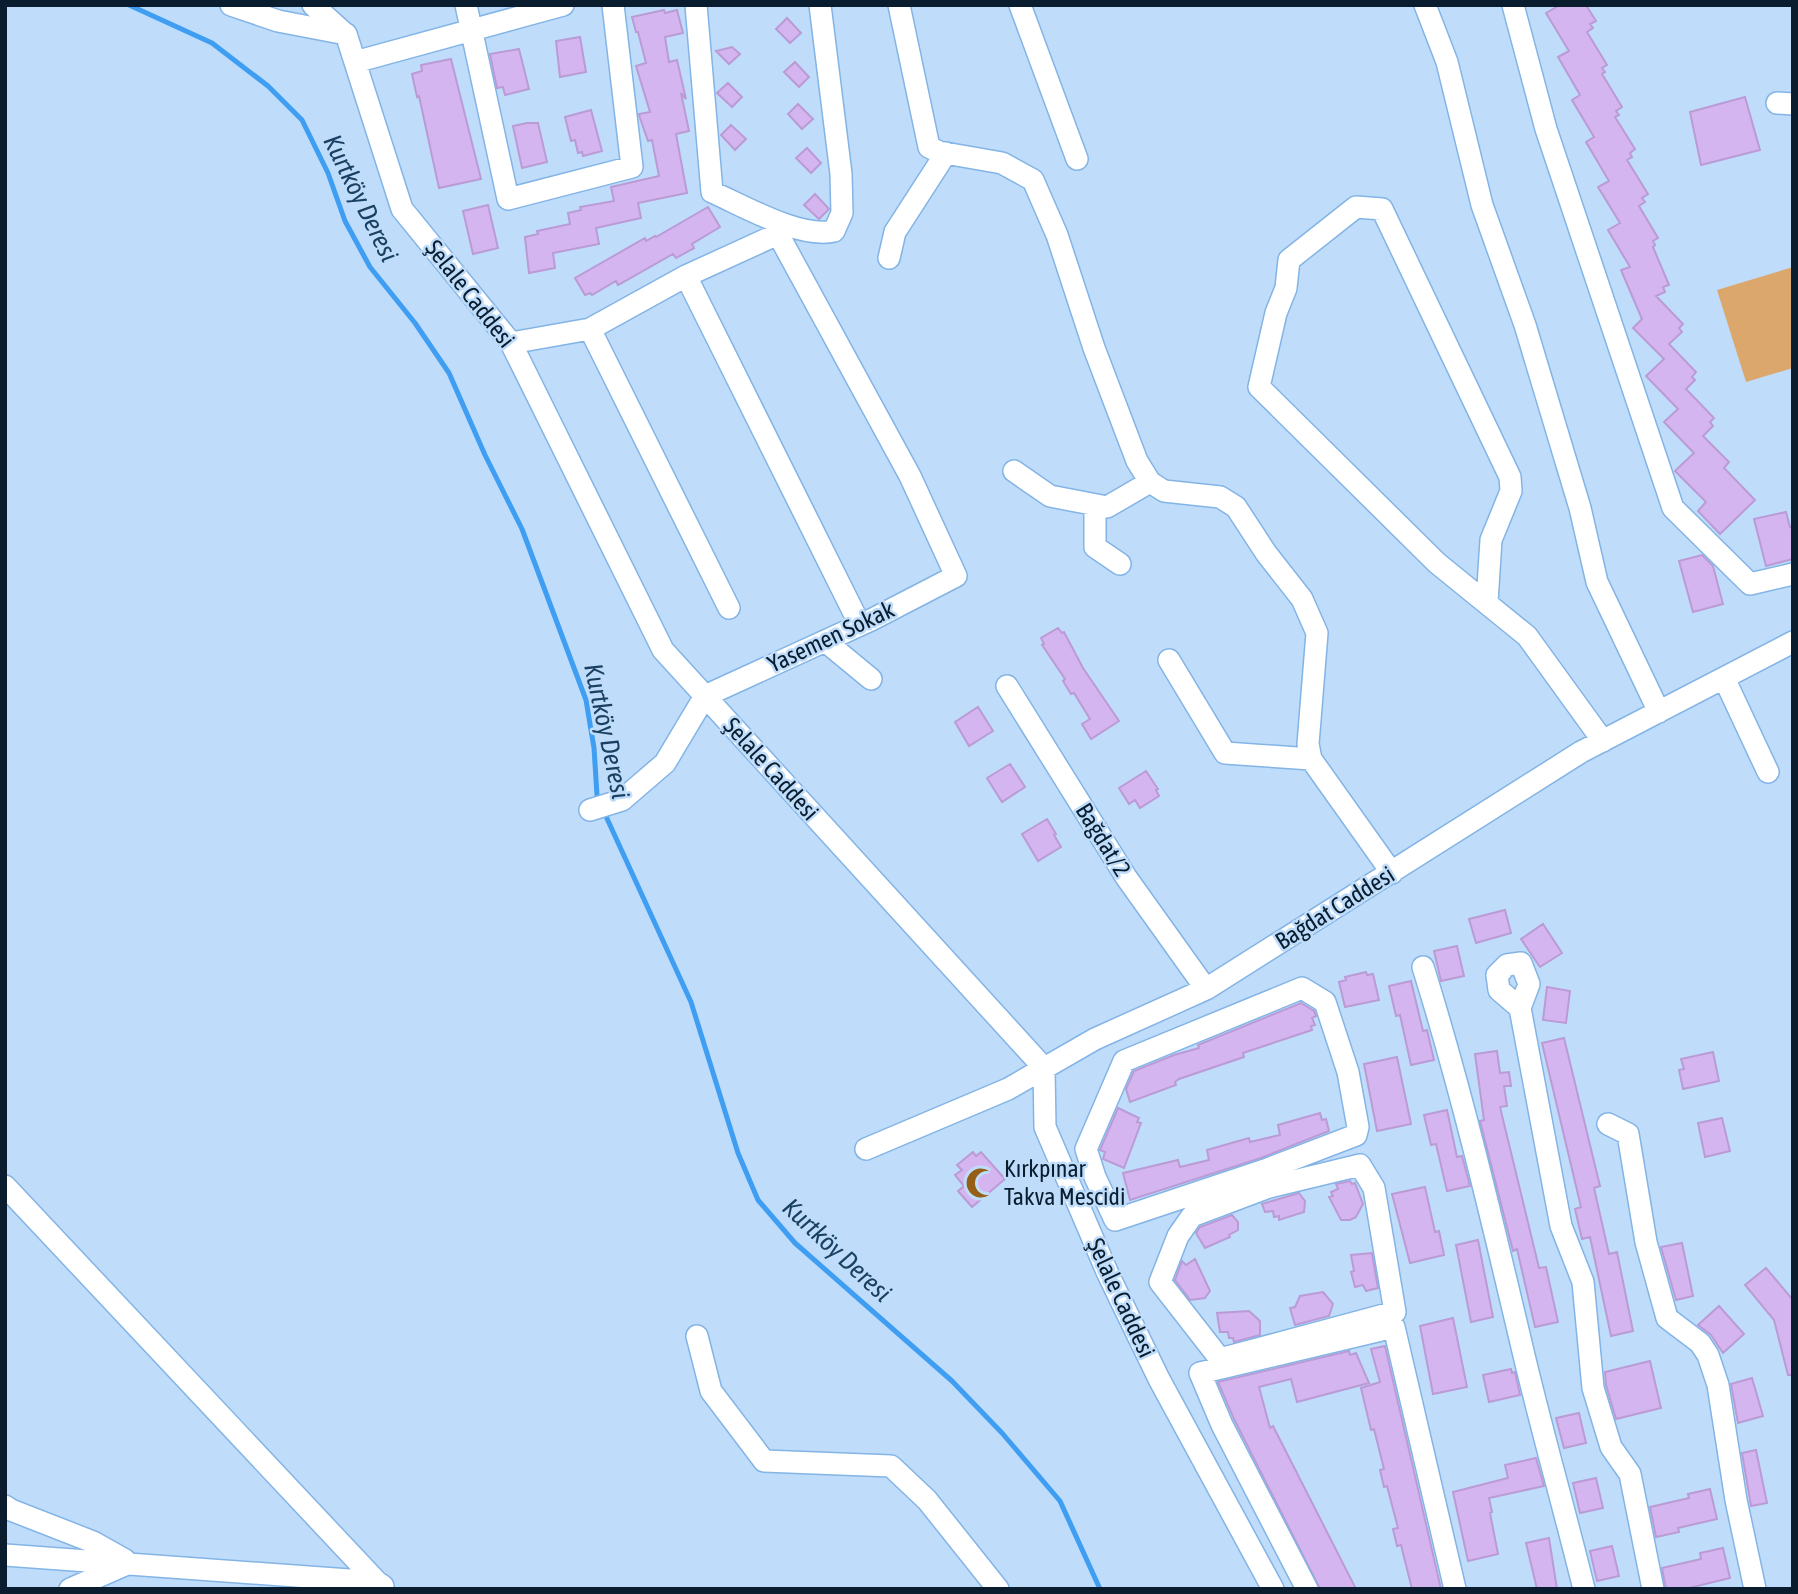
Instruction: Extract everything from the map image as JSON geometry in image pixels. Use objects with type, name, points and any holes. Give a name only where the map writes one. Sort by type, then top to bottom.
[{"type":"street","points":[[231,5],[278,21],[346,34]]},
{"type":"street","points":[[313,5],[346,34]]},
{"type":"street","points":[[466,5],[508,199],[632,167],[613,5]]},
{"type":"street","points":[[355,62],[563,5]]},
{"type":"street","points":[[696,5],[712,192],[774,220],[822,234],[834,230],[842,213],[841,174],[820,5]]},
{"type":"street","points":[[899,5],[929,146],[946,153],[1002,163],[1033,180],[1057,235],[1094,348],[1137,461],[1150,482],[1164,491],[1220,497],[1236,507],[1301,599],[1317,633],[1308,744],[1311,759],[1392,873]]},
{"type":"street","points":[[1020,5],[1077,159]]},
{"type":"street","points":[[1424,5],[1447,62],[1482,205],[1525,325],[1580,508],[1597,582],[1659,712]]},
{"type":"street","points":[[1513,5],[1546,129],[1673,508],[1750,584],[1793,574]]},
{"type":"street","name":"Şelale Caddesi","points":[[346,34],[402,209],[511,343],[663,650],[1044,1068],[1045,1126],[1108,1274],[1159,1379],[1273,1589]]},
{"type":"street","points":[[889,258],[895,232],[946,153]]},
{"type":"street","points":[[1487,602],[1491,540],[1511,491],[1510,477],[1382,209],[1356,207],[1289,260],[1286,288],[1276,313],[1259,387],[1437,563],[1527,636],[1603,741]]},
{"type":"street","name":"Yasemen Sokak","points":[[686,276],[778,234],[910,476],[957,576],[860,625],[705,696]]},
{"type":"street","points":[[511,343],[590,329],[686,276],[860,625]]},
{"type":"street","points":[[590,329],[729,608]]},
{"type":"street","points":[[1014,471],[1050,496],[1107,507],[1150,482]]},
{"type":"street","points":[[1095,505],[1095,547],[1120,564]]},
{"type":"street","points":[[825,641],[871,679]]},
{"type":"street","name":"Bağdat Caddesi","points":[[866,1149],[1008,1089],[1095,1039],[1206,989],[1581,752],[1793,642]]},
{"type":"street","points":[[1169,660],[1225,753],[1311,759]]},
{"type":"street","points":[[1724,678],[1768,772]]},
{"type":"street","name":"Bağdat/2","points":[[1007,686],[1126,877],[1206,989]]},
{"type":"street","points":[[590,810],[622,800],[665,764],[705,696]]},
{"type":"street","points":[[1423,967],[1497,1239],[1522,1350],[1584,1589]]},
{"type":"street","points":[[1303,988],[1325,1002],[1348,1072],[1358,1127],[1356,1135],[1265,1170],[1115,1220],[1095,1177],[1086,1149],[1124,1061],[1303,988]]},
{"type":"street","points":[[1520,1008],[1561,1226],[1583,1282],[1593,1388],[1611,1447],[1630,1474],[1653,1589]]},
{"type":"street","points":[[1608,1124],[1628,1134],[1646,1242],[1667,1318],[1700,1343],[1708,1355],[1718,1385],[1755,1589]]},
{"type":"street","points":[[1360,1165],[1374,1188],[1395,1312],[1220,1359],[1160,1282],[1178,1236],[1192,1216],[1269,1187],[1360,1165]]},
{"type":"street","points":[[5,1186],[383,1586]]},
{"type":"street","points":[[1307,1589],[1222,1425],[1200,1373],[1394,1327],[1455,1589]]},
{"type":"street","points":[[696,1336],[711,1391],[764,1461],[891,1466],[927,1500],[998,1589]]},
{"type":"street","points":[[5,1506],[93,1542],[130,1562]]},
{"type":"street","points":[[5,1555],[130,1562],[383,1586]]},
{"type":"street","points":[[71,1589],[130,1562]]},
{"type":"shaded area","points":[[1793,267],[1793,368],[1746,382],[1717,290]]},
{"type":"building","points":[[1560,5],[1586,5],[1596,21],[1590,24],[1593,28],[1587,32],[1607,65],[1602,68],[1605,72],[1602,74],[1622,107],[1616,111],[1619,115],[1615,117],[1635,149],[1630,153],[1632,157],[1627,160],[1648,194],[1642,198],[1645,202],[1639,206],[1658,238],[1653,241],[1653,247],[1669,285],[1663,287],[1665,292],[1656,296],[1683,324],[1679,328],[1682,332],[1669,344],[1696,372],[1692,377],[1695,380],[1686,389],[1714,418],[1710,422],[1713,426],[1703,436],[1729,462],[1724,468],[1755,500],[1720,534],[1698,511],[1706,502],[1675,471],[1694,453],[1664,422],[1678,409],[1646,376],[1664,359],[1633,328],[1642,319],[1621,270],[1630,267],[1608,230],[1620,223],[1598,187],[1609,181],[1586,142],[1594,137],[1572,100],[1580,95],[1558,57],[1569,51],[1546,13]]},
{"type":"building","points":[[664,10],[665,13],[677,10],[683,33],[665,37],[669,62],[677,60],[686,99],[681,93],[689,131],[676,134],[687,193],[638,203],[641,218],[596,228],[599,244],[553,253],[555,268],[529,273],[525,237],[538,234],[537,231],[570,224],[568,213],[581,210],[580,207],[614,201],[611,187],[659,176],[652,140],[648,141],[639,114],[650,112],[636,66],[646,63],[632,17]]},
{"type":"building","points":[[787,18],[801,33],[790,43],[776,29]]},
{"type":"building","points":[[580,37],[586,72],[560,77],[556,41]]},
{"type":"building","points":[[732,47],[740,54],[729,64],[716,51]]},
{"type":"building","points":[[519,49],[529,89],[505,95],[503,87],[497,88],[490,54]]},
{"type":"building","points":[[451,59],[481,179],[439,188],[412,74],[422,71],[421,65]]},
{"type":"building","points":[[795,62],[809,77],[799,87],[784,72]]},
{"type":"building","points":[[728,83],[742,97],[732,107],[717,93]]},
{"type":"building","points":[[1745,97],[1760,150],[1701,165],[1690,112]]},
{"type":"building","points":[[798,104],[813,119],[802,129],[788,114]]},
{"type":"building","points":[[591,110],[602,151],[583,156],[582,152],[578,153],[575,140],[571,141],[565,117]]},
{"type":"building","points":[[538,123],[547,162],[522,168],[513,126]]},
{"type":"building","points":[[731,125],[746,139],[735,150],[721,135]]},
{"type":"building","points":[[807,148],[821,163],[811,173],[796,158]]},
{"type":"building","points":[[815,194],[829,209],[819,219],[804,205]]},
{"type":"building","points":[[488,205],[498,248],[473,254],[463,211]]},
{"type":"building","points":[[708,207],[720,227],[692,244],[694,248],[676,258],[673,254],[618,285],[616,281],[592,295],[585,295],[575,278],[645,238],[646,241],[656,237]]},
{"type":"building","points":[[1786,512],[1790,527],[1793,526],[1793,559],[1766,566],[1754,519]]},
{"type":"building","points":[[1702,555],[1713,566],[1723,604],[1693,612],[1679,561]]},
{"type":"building","points":[[1058,628],[1064,632],[1083,668],[1119,721],[1091,739],[1082,724],[1090,719],[1074,693],[1071,694],[1063,681],[1065,679],[1042,645],[1044,644],[1041,638]]},
{"type":"building","points":[[978,707],[993,731],[969,746],[955,722]]},
{"type":"building","points":[[1010,764],[1025,787],[1002,802],[987,778]]},
{"type":"building","points":[[1146,771],[1158,789],[1156,790],[1159,796],[1140,808],[1135,800],[1129,804],[1119,788]]},
{"type":"building","points":[[1047,819],[1061,847],[1038,861],[1022,834]]},
{"type":"building","points":[[1505,910],[1511,933],[1476,943],[1469,919]]},
{"type":"building","points":[[1543,924],[1562,953],[1540,967],[1521,939]]},
{"type":"building","points":[[1457,946],[1464,976],[1441,981],[1434,951]]},
{"type":"building","points":[[1366,972],[1367,975],[1373,974],[1379,1000],[1345,1007],[1339,982],[1346,980],[1345,977]]},
{"type":"building","points":[[1411,981],[1423,1031],[1427,1030],[1434,1060],[1411,1065],[1400,1015],[1396,1016],[1389,986]]},
{"type":"building","points":[[1547,987],[1570,991],[1566,1023],[1543,1020]]},
{"type":"building","points":[[1301,1003],[1314,1011],[1316,1016],[1312,1018],[1315,1025],[1311,1026],[1312,1030],[1243,1053],[1244,1057],[1179,1079],[1175,1082],[1176,1085],[1130,1102],[1126,1089],[1134,1071],[1199,1048],[1198,1045]]},
{"type":"building","points":[[1564,1038],[1600,1186],[1594,1188],[1609,1254],[1617,1252],[1633,1331],[1611,1336],[1590,1237],[1582,1239],[1575,1209],[1581,1207],[1542,1043]]},
{"type":"building","points":[[1497,1051],[1500,1073],[1509,1072],[1511,1086],[1504,1086],[1507,1106],[1500,1107],[1539,1268],[1546,1267],[1558,1322],[1535,1327],[1517,1249],[1513,1251],[1480,1121],[1484,1120],[1475,1054]]},
{"type":"building","points":[[1713,1052],[1719,1081],[1683,1089],[1679,1070],[1684,1069],[1681,1059]]},
{"type":"building","points":[[1397,1057],[1411,1124],[1377,1131],[1364,1064]]},
{"type":"building","points":[[1118,1108],[1139,1118],[1137,1122],[1141,1123],[1124,1168],[1103,1159],[1105,1152],[1100,1150]]},
{"type":"building","points":[[1447,1110],[1457,1157],[1462,1156],[1470,1186],[1447,1191],[1436,1144],[1431,1145],[1424,1115]]},
{"type":"building","points":[[1320,1113],[1322,1120],[1326,1119],[1329,1131],[1261,1158],[1130,1200],[1123,1173],[1178,1160],[1180,1167],[1209,1160],[1207,1150],[1249,1138],[1250,1142],[1280,1135],[1278,1125]]},
{"type":"building","points":[[1722,1118],[1730,1151],[1705,1157],[1698,1123]]},
{"type":"building","name":"Kırkpınar Takva Mescidi","points":[[973,1152],[976,1156],[981,1152],[1005,1179],[972,1207],[958,1191],[964,1186],[955,1175],[962,1170],[957,1165]]},
{"type":"building","points":[[1350,1181],[1355,1183],[1363,1204],[1356,1217],[1341,1220],[1329,1197],[1333,1196],[1331,1192],[1338,1189],[1336,1184]]},
{"type":"building","points":[[1425,1187],[1435,1232],[1439,1231],[1444,1255],[1410,1263],[1392,1194]]},
{"type":"building","points":[[1299,1193],[1305,1201],[1304,1212],[1279,1220],[1279,1216],[1274,1217],[1273,1211],[1265,1212],[1262,1204]]},
{"type":"building","points":[[1232,1215],[1238,1222],[1238,1230],[1229,1235],[1230,1237],[1205,1248],[1196,1233],[1200,1227]]},
{"type":"building","points":[[1478,1240],[1493,1317],[1471,1322],[1456,1245]]},
{"type":"building","points":[[1682,1243],[1693,1296],[1676,1300],[1661,1247]]},
{"type":"building","points":[[1372,1253],[1378,1288],[1366,1291],[1363,1285],[1355,1287],[1351,1272],[1354,1271],[1351,1255]]},
{"type":"building","points":[[1195,1259],[1210,1291],[1205,1298],[1190,1300],[1175,1280],[1182,1261],[1186,1265]]},
{"type":"building","points":[[1766,1268],[1793,1300],[1793,1375],[1788,1375],[1774,1320],[1745,1285]]},
{"type":"building","points":[[1323,1292],[1333,1304],[1329,1316],[1295,1325],[1290,1308],[1295,1307],[1300,1296]]},
{"type":"building","points":[[1719,1306],[1744,1334],[1723,1353],[1711,1335],[1698,1325]]},
{"type":"building","points":[[1249,1311],[1260,1321],[1260,1335],[1234,1342],[1233,1338],[1229,1338],[1228,1332],[1220,1332],[1217,1313]]},
{"type":"building","points":[[1453,1318],[1467,1387],[1433,1394],[1420,1326]]},
{"type":"building","points":[[1385,1346],[1441,1589],[1412,1589],[1401,1545],[1397,1546],[1393,1529],[1398,1528],[1387,1486],[1384,1487],[1380,1470],[1384,1469],[1361,1388],[1380,1382],[1371,1349]]},
{"type":"building","points":[[1349,1351],[1350,1355],[1356,1353],[1369,1383],[1297,1402],[1291,1379],[1259,1387],[1270,1428],[1273,1426],[1356,1589],[1320,1589],[1218,1382]]},
{"type":"building","points":[[1650,1361],[1661,1408],[1616,1419],[1605,1372]]},
{"type":"building","points":[[1511,1369],[1512,1373],[1515,1372],[1520,1395],[1489,1402],[1483,1375]]},
{"type":"building","points":[[1752,1378],[1763,1416],[1738,1423],[1731,1384]]},
{"type":"building","points":[[1579,1413],[1586,1443],[1564,1448],[1556,1418]]},
{"type":"building","points":[[1756,1450],[1767,1503],[1751,1506],[1742,1453]]},
{"type":"building","points":[[1536,1458],[1544,1486],[1489,1498],[1498,1554],[1468,1561],[1453,1492],[1508,1478],[1505,1465]]},
{"type":"building","points":[[1596,1478],[1603,1508],[1580,1513],[1573,1483]]},
{"type":"building","points":[[1710,1489],[1717,1519],[1678,1528],[1679,1532],[1656,1537],[1650,1507],[1689,1498],[1688,1494]]},
{"type":"building","points":[[1549,1538],[1557,1589],[1537,1589],[1526,1543]]},
{"type":"building","points":[[1612,1546],[1619,1576],[1597,1581],[1590,1551]]},
{"type":"building","points":[[1723,1548],[1730,1578],[1685,1589],[1666,1589],[1662,1568],[1701,1559],[1700,1553]]},
{"type":"waterway","name":"Kurtköy Deresi","points":[[129,5],[212,43],[268,86],[302,120],[328,173],[345,221],[370,267],[415,323],[449,373],[485,455],[522,529],[586,700],[600,803]]},
{"type":"waterway","name":"Kurtköy Deresi","points":[[604,812],[691,1002],[738,1153],[758,1200],[795,1243],[952,1381],[1002,1433],[1060,1501],[1100,1589]]},
{"type":"place","name":"Kırkpınar Takva Mescidi","points":[[981,1183]]}]
